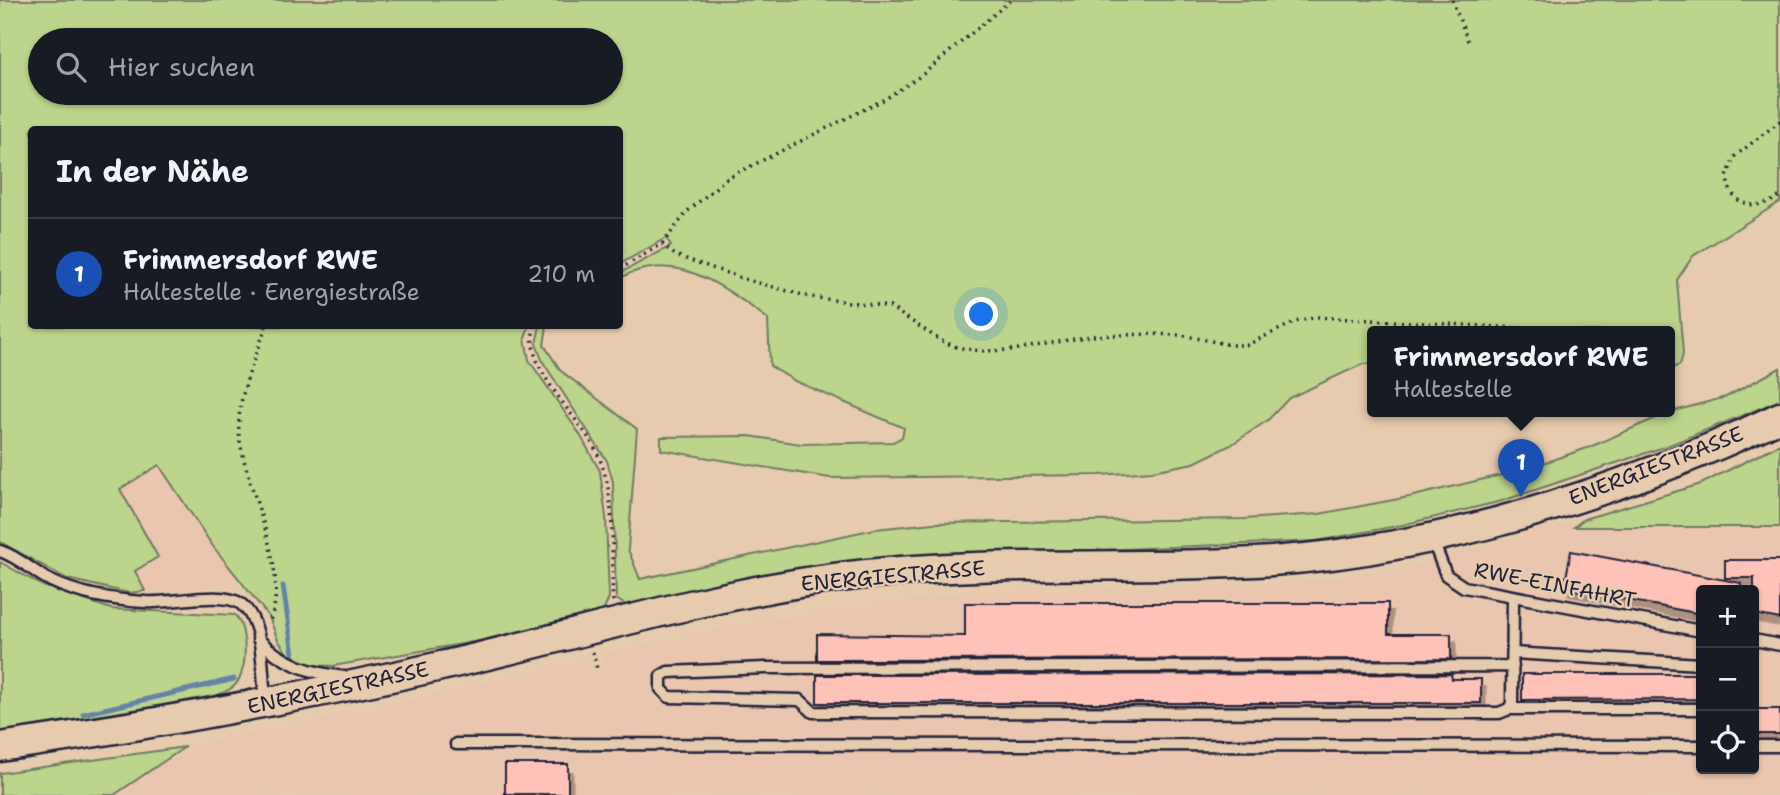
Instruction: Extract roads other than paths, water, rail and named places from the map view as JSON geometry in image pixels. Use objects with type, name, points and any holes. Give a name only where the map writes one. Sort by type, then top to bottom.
[{"type":"main road","name":"ENERGIESTRASSE","points":[[0,747],[265,703],[609,636],[770,589],[868,574],[969,567],[1269,561],[1342,553],[1432,537],[1550,505],[1608,486],[1780,417]]},
{"type":"lane","name":"RWE-EINFAHRT","points":[[1432,537],[1442,567],[1454,582],[1513,598],[1696,630]]},
{"type":"lane","points":[[0,551],[52,581],[102,597],[163,603],[229,598],[251,615],[258,638],[265,703]]},
{"type":"lane","points":[[1509,709],[1513,666],[1513,598]]},
{"type":"lane","points":[[258,638],[281,658],[305,670],[380,680]]},
{"type":"lane","points":[[1759,641],[1780,645]]},
{"type":"lane","points":[[1513,653],[1696,664]]},
{"type":"lane","points":[[1513,666],[1271,669],[765,668],[670,671],[661,678],[661,691],[669,697],[800,700],[813,712],[1486,713],[1509,709],[1696,709]]},
{"type":"lane","points":[[456,744],[1696,746]]},
{"type":"lane","points":[[1759,746],[1780,746]]},
{"type":"waterway","points":[[283,586],[293,654]]},
{"type":"waterway","points":[[83,714],[234,679]]},
{"type":"place","name":"Frimmersdorf RWE","points":[[1521,497]]}]
